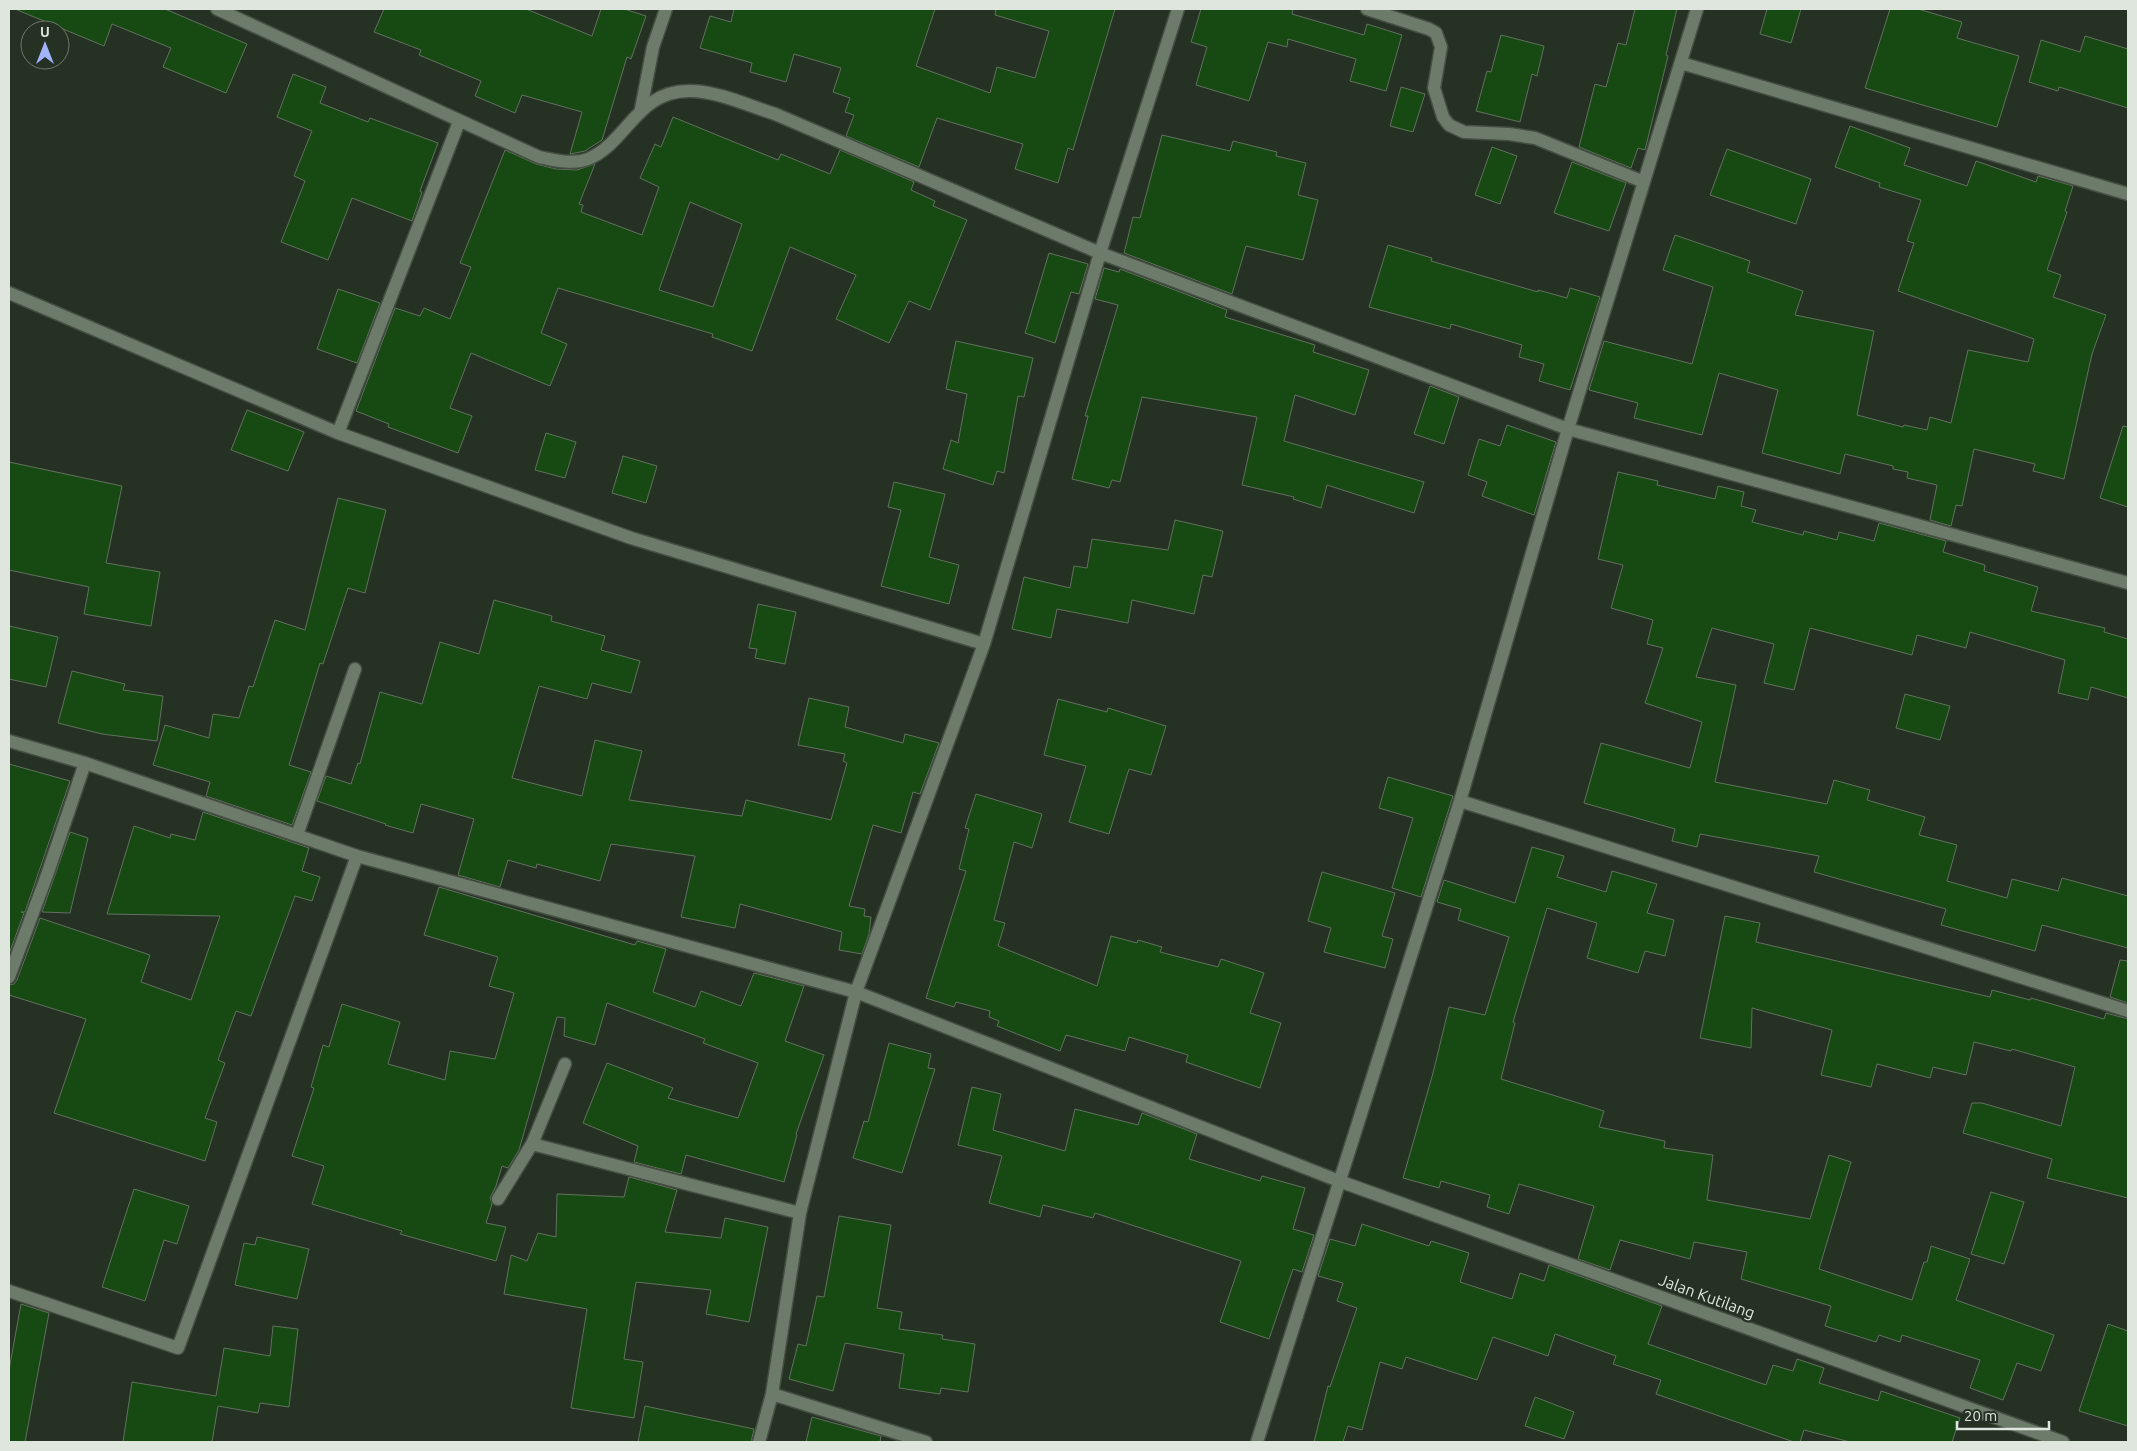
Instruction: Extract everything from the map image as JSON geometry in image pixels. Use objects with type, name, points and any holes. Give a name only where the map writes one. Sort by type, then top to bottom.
[{"type":"street","points":[[217,9],[538,157],[565,162],[587,159],[611,143],[641,109],[664,96],[690,91],[728,98],[775,114],[1100,253],[1568,429],[2128,583]]},
{"type":"street","points":[[641,109],[653,47],[666,9]]},
{"type":"street","points":[[759,1442],[772,1394],[800,1213],[856,992],[984,644],[1100,253],[1178,9]]},
{"type":"street","points":[[1367,9],[1436,33],[1441,47],[1434,88],[1443,117],[1449,125],[1464,132],[1509,134],[1535,138],[1644,182]]},
{"type":"street","points":[[1257,1442],[1460,801],[1568,429],[1697,9]]},
{"type":"street","points":[[1681,63],[2128,194]]},
{"type":"street","points":[[338,433],[459,122]]},
{"type":"street","points":[[9,293],[338,433],[631,538],[984,644]]},
{"type":"street","points":[[297,835],[355,669]]},
{"type":"street","name":"Jalan Kutilang","points":[[9,741],[85,763],[357,856],[856,992],[1339,1181],[2063,1442]]},
{"type":"street","points":[[9,977],[47,875],[85,763]]},
{"type":"street","points":[[1460,801],[2128,1011]]},
{"type":"street","points":[[9,1291],[178,1348],[357,856]]},
{"type":"street","points":[[498,1199],[532,1144],[565,1064]]},
{"type":"street","points":[[532,1144],[800,1213]]},
{"type":"street","points":[[772,1394],[926,1442]]},
{"type":"building","points":[[15,9],[165,9],[247,44],[226,93],[163,67],[171,48],[112,24],[104,46],[70,32],[70,20],[41,20]]},
{"type":"building","points":[[384,9],[526,9],[592,36],[601,9],[624,9],[646,16],[631,59],[627,57],[602,140],[585,151],[570,154],[582,112],[522,95],[515,113],[475,96],[481,81],[419,55],[421,50],[374,32]]},
{"type":"building","points":[[734,9],[935,9],[916,66],[990,93],[997,67],[1035,78],[1049,31],[995,15],[996,9],[1115,9],[1073,150],[1068,148],[1058,183],[1015,169],[1023,144],[937,118],[919,167],[846,136],[854,115],[845,112],[850,98],[833,92],[841,68],[794,54],[786,82],[750,72],[752,63],[700,48],[710,16],[731,22]]},
{"type":"building","points":[[1201,9],[1293,9],[1292,14],[1364,35],[1367,24],[1402,35],[1386,91],[1350,81],[1356,59],[1288,39],[1287,47],[1268,42],[1249,101],[1196,85],[1207,47],[1191,42]]},
{"type":"building","points":[[1635,9],[1677,9],[1666,55],[1668,56],[1645,150],[1638,148],[1631,168],[1579,147],[1595,84],[1606,87],[1618,43],[1626,45]]},
{"type":"building","points":[[1767,9],[1801,9],[1791,43],[1760,34]]},
{"type":"building","points":[[1890,9],[1918,9],[1962,22],[1957,38],[2019,56],[1997,127],[1865,88]]},
{"type":"building","points":[[1501,35],[1544,46],[1537,76],[1532,74],[1520,122],[1476,111],[1487,71],[1491,72]]},
{"type":"building","points":[[2085,36],[2128,49],[2128,108],[2059,87],[2058,91],[2029,82],[2041,40],[2080,52]]},
{"type":"building","points":[[293,74],[326,87],[320,103],[368,122],[370,118],[438,143],[420,191],[422,192],[412,221],[352,198],[328,260],[281,242],[305,181],[294,176],[312,131],[277,117]]},
{"type":"building","points":[[1401,87],[1425,94],[1413,132],[1390,126]]},
{"type":"building","points":[[673,117],[778,160],[781,154],[830,174],[840,150],[914,182],[911,190],[935,201],[933,206],[967,220],[930,310],[909,301],[889,343],[836,319],[856,275],[790,247],[752,351],[712,337],[713,334],[558,288],[541,333],[567,344],[550,386],[471,353],[450,408],[472,416],[458,453],[388,427],[389,424],[356,411],[395,308],[420,316],[424,308],[450,319],[471,267],[460,263],[505,150],[536,164],[556,169],[577,170],[595,164],[579,204],[583,205],[581,212],[642,235],[659,187],[640,178],[655,144],[661,147]],"holes":[[[690,202],[742,224],[713,307],[659,290]]]},
{"type":"building","points":[[1850,126],[1910,148],[1904,165],[1967,186],[1976,161],[2036,182],[2038,176],[2073,186],[2065,211],[2067,212],[2047,270],[2061,275],[2053,297],[2106,315],[2092,354],[2064,479],[2033,471],[2035,464],[1974,449],[1962,506],[1956,505],[1951,526],[1930,520],[1937,485],[1907,478],[1908,472],[1893,469],[1893,466],[1845,454],[1840,474],[1762,453],[1778,390],[1719,373],[1702,435],[1634,418],[1638,403],[1589,390],[1604,341],[1692,364],[1713,287],[1663,270],[1675,235],[1750,261],[1747,272],[1803,291],[1795,315],[1874,331],[1857,415],[1903,427],[1904,425],[1927,430],[1930,417],[1951,423],[1968,350],[2028,362],[2034,339],[1898,291],[1914,243],[1907,241],[1921,200],[1879,187],[1880,183],[1835,167]]},
{"type":"building","points":[[1162,135],[1230,151],[1233,141],[1277,152],[1276,156],[1306,163],[1298,195],[1318,200],[1303,260],[1246,246],[1232,294],[1124,253],[1133,217],[1140,218]]},
{"type":"building","points":[[1492,147],[1517,156],[1500,204],[1475,195]]},
{"type":"building","points":[[1727,149],[1811,179],[1796,224],[1710,195]]},
{"type":"building","points":[[1572,162],[1626,183],[1609,231],[1554,213]]},
{"type":"building","points":[[1388,245],[1432,258],[1431,261],[1538,292],[1538,290],[1567,298],[1570,288],[1600,297],[1570,390],[1539,381],[1544,364],[1519,357],[1522,345],[1451,324],[1450,329],[1369,307]]},
{"type":"building","points":[[1049,253],[1088,264],[1079,294],[1071,292],[1055,343],[1025,333]]},
{"type":"building","points":[[1104,268],[1119,272],[1120,269],[1227,310],[1225,317],[1315,345],[1313,352],[1369,370],[1355,415],[1295,395],[1284,441],[1424,482],[1414,513],[1327,485],[1321,508],[1293,499],[1294,497],[1242,485],[1257,417],[1142,397],[1120,482],[1112,480],[1109,488],[1072,479],[1088,416],[1085,416],[1118,305],[1095,299]]},
{"type":"building","points":[[338,289],[380,303],[357,363],[317,349]]},
{"type":"building","points":[[956,341],[1033,358],[1024,397],[1018,396],[1004,473],[997,471],[993,485],[943,469],[951,440],[958,443],[967,394],[946,389]]},
{"type":"building","points":[[1430,386],[1459,397],[1444,444],[1414,434]]},
{"type":"building","points":[[247,410],[304,432],[288,471],[231,450]]},
{"type":"building","points":[[1507,425],[1556,442],[1534,515],[1482,496],[1487,482],[1468,475],[1479,439],[1500,446]]},
{"type":"building","points":[[2123,426],[2128,427],[2128,507],[2100,498]]},
{"type":"building","points":[[546,433],[576,442],[565,478],[535,470]]},
{"type":"building","points":[[623,456],[657,466],[646,503],[612,493]]},
{"type":"building","points":[[9,462],[122,486],[106,563],[160,572],[151,626],[84,614],[89,587],[9,570]]},
{"type":"building","points":[[1618,472],[1658,481],[1657,485],[1715,499],[1718,486],[1744,492],[1741,506],[1756,510],[1752,522],[1803,535],[1804,531],[1837,540],[1839,532],[1874,541],[1879,523],[1946,541],[1943,552],[1985,565],[1984,571],[2038,587],[2031,611],[2105,628],[2104,632],[2128,639],[2128,698],[2091,687],[2088,700],[2058,693],[2065,660],[1970,632],[1966,648],[1917,635],[1912,655],[1810,628],[1794,690],[1764,683],[1774,644],[1712,628],[1696,677],[1736,685],[1715,782],[1827,804],[1834,780],[1870,790],[1867,800],[1925,817],[1919,835],[1957,845],[1947,881],[2007,898],[2012,879],[2058,891],[2062,878],[2128,896],[2128,948],[2042,925],[2035,951],[1941,925],[1946,909],[1814,872],[1819,856],[1700,834],[1697,847],[1672,841],[1675,829],[1584,803],[1601,743],[1690,768],[1702,722],[1645,703],[1663,648],[1647,644],[1653,620],[1611,608],[1623,565],[1598,559]]},
{"type":"building","points":[[894,482],[945,494],[929,557],[959,565],[949,604],[881,586],[901,510],[888,507]]},
{"type":"building","points":[[338,498],[386,510],[365,593],[348,588],[323,664],[320,663],[289,765],[311,772],[292,825],[206,796],[210,782],[153,765],[165,725],[209,738],[213,714],[239,718],[249,686],[253,687],[275,620],[305,630]]},
{"type":"building","points":[[1175,520],[1223,531],[1212,577],[1203,575],[1194,614],[1132,600],[1128,623],[1057,609],[1051,638],[1012,629],[1024,577],[1070,588],[1074,566],[1087,568],[1092,539],[1168,550]]},
{"type":"building","points":[[494,600],[552,616],[551,621],[605,636],[601,650],[640,661],[631,693],[592,683],[587,699],[539,686],[512,778],[582,796],[595,740],[642,751],[629,800],[742,816],[746,800],[831,820],[847,763],[843,761],[845,754],[798,745],[809,698],[849,707],[845,727],[903,743],[905,734],[939,743],[920,794],[913,792],[901,833],[873,825],[849,906],[865,909],[864,916],[871,917],[869,934],[862,954],[839,950],[842,932],[740,904],[735,928],[681,917],[695,856],[611,844],[600,881],[537,864],[536,868],[508,860],[500,887],[458,875],[474,819],[421,804],[413,833],[317,801],[326,776],[351,784],[358,763],[360,764],[380,692],[422,704],[440,642],[479,654]]},
{"type":"building","points":[[758,604],[796,612],[785,664],[755,658],[757,649],[749,648]]},
{"type":"building","points":[[9,626],[58,637],[46,687],[9,679]]},
{"type":"building","points":[[72,671],[125,684],[123,690],[163,696],[157,741],[102,734],[58,723]]},
{"type":"building","points":[[1905,694],[1950,706],[1940,740],[1896,728]]},
{"type":"building","points":[[1058,699],[1107,712],[1108,708],[1166,726],[1151,775],[1129,769],[1109,834],[1069,822],[1086,766],[1044,755]]},
{"type":"building","points":[[9,764],[70,781],[25,912],[21,912],[24,913],[9,954]]},
{"type":"building","points":[[1388,777],[1453,796],[1421,897],[1392,888],[1413,818],[1379,808]]},
{"type":"building","points":[[976,794],[1042,814],[1032,848],[1014,842],[994,920],[1005,923],[998,946],[1097,986],[1111,936],[1137,943],[1138,940],[1162,947],[1160,952],[1218,967],[1221,959],[1264,973],[1250,1013],[1281,1023],[1260,1088],[1186,1062],[1188,1055],[1129,1037],[1125,1051],[1066,1035],[1060,1051],[997,1026],[999,1021],[989,1017],[990,1011],[956,1002],[954,1007],[926,998],[966,871],[959,869],[969,829],[965,828]]},
{"type":"building","points":[[203,812],[309,848],[302,871],[320,877],[312,901],[295,896],[251,1016],[236,1011],[218,1060],[225,1063],[205,1118],[217,1122],[205,1161],[54,1113],[86,1019],[9,995],[9,985],[14,984],[17,980],[40,918],[150,955],[141,982],[191,1000],[220,916],[107,914],[134,826],[170,838],[171,834],[195,840]]},
{"type":"building","points":[[70,832],[88,838],[70,913],[42,912]]},
{"type":"building","points":[[1532,847],[1564,856],[1557,877],[1606,892],[1612,871],[1657,884],[1647,913],[1674,920],[1665,956],[1645,951],[1638,973],[1587,958],[1597,923],[1547,908],[1513,1022],[1515,1023],[1501,1079],[1604,1111],[1599,1127],[1665,1141],[1664,1148],[1713,1155],[1707,1200],[1810,1219],[1829,1155],[1851,1162],[1819,1269],[1912,1300],[1924,1262],[1927,1262],[1931,1246],[1970,1259],[1956,1300],[2054,1335],[2041,1371],[2017,1363],[2003,1400],[1970,1388],[1980,1360],[1902,1335],[1900,1342],[1879,1335],[1876,1342],[1825,1326],[1831,1306],[1741,1279],[1747,1252],[1694,1242],[1690,1259],[1620,1240],[1610,1270],[1578,1259],[1594,1206],[1519,1184],[1509,1214],[1487,1207],[1490,1195],[1441,1181],[1439,1188],[1403,1178],[1433,1073],[1449,1007],[1485,1015],[1509,937],[1458,920],[1461,909],[1437,902],[1444,880],[1515,903]]},
{"type":"building","points":[[1322,872],[1395,893],[1382,936],[1393,939],[1385,968],[1324,952],[1331,928],[1308,921]]},
{"type":"building","points":[[439,887],[635,945],[637,941],[666,949],[653,992],[695,1007],[701,991],[741,1006],[754,973],[804,986],[785,1041],[824,1055],[796,1134],[784,1182],[686,1155],[681,1174],[634,1162],[638,1146],[583,1123],[607,1063],[673,1088],[668,1098],[738,1118],[758,1063],[703,1043],[705,1039],[607,1003],[595,1045],[564,1036],[565,1018],[557,1017],[519,1150],[508,1168],[502,1166],[490,1198],[492,1204],[486,1223],[506,1227],[496,1261],[400,1234],[402,1231],[312,1204],[324,1166],[292,1156],[314,1088],[311,1087],[323,1045],[329,1047],[342,1004],[400,1022],[388,1064],[445,1080],[450,1051],[495,1059],[514,993],[489,986],[498,957],[424,935]]},
{"type":"building","points":[[1725,916],[1760,923],[1756,942],[1990,997],[1992,990],[2030,1000],[2031,998],[2104,1019],[2106,1013],[2128,1019],[2128,1198],[2047,1178],[2052,1159],[1963,1133],[1972,1103],[1982,1103],[2061,1126],[2075,1067],[2012,1049],[2011,1051],[1974,1042],[1966,1075],[1933,1067],[1930,1078],[1877,1064],[1871,1087],[1821,1075],[1832,1030],[1752,1008],[1751,1048],[1700,1038]]},
{"type":"building","points":[[2120,960],[2128,961],[2128,1003],[2110,997]]},
{"type":"building","points":[[889,1043],[931,1054],[928,1068],[935,1069],[902,1173],[853,1158],[864,1121],[868,1122]]},
{"type":"building","points":[[972,1087],[1001,1094],[993,1130],[1065,1151],[1075,1109],[1138,1125],[1142,1113],[1197,1134],[1189,1159],[1260,1181],[1262,1176],[1305,1188],[1293,1229],[1314,1235],[1302,1272],[1293,1269],[1269,1339],[1220,1322],[1241,1261],[1095,1213],[1093,1218],[1043,1205],[1040,1217],[989,1203],[1002,1156],[958,1145]]},
{"type":"building","points":[[629,1177],[677,1190],[665,1232],[721,1238],[725,1218],[768,1227],[749,1322],[706,1314],[711,1290],[636,1282],[624,1359],[643,1362],[634,1418],[571,1408],[587,1309],[504,1294],[511,1255],[527,1261],[538,1233],[556,1237],[557,1194],[624,1197]]},
{"type":"building","points":[[134,1189],[189,1206],[177,1244],[164,1240],[145,1301],[102,1287]]},
{"type":"building","points":[[1991,1192],[2024,1202],[2004,1264],[1971,1254]]},
{"type":"building","points":[[839,1216],[891,1225],[877,1308],[902,1312],[899,1329],[943,1335],[942,1339],[975,1344],[968,1392],[941,1388],[940,1394],[899,1388],[904,1354],[845,1343],[833,1391],[789,1379],[798,1344],[806,1346],[817,1296],[824,1297]]},
{"type":"building","points":[[1362,1224],[1429,1246],[1431,1241],[1469,1253],[1460,1282],[1512,1299],[1520,1273],[1544,1281],[1549,1265],[1662,1306],[1648,1344],[1766,1385],[1773,1365],[1793,1371],[1797,1359],[1824,1368],[1819,1383],[1878,1401],[1881,1391],[1960,1418],[1952,1442],[1850,1442],[1804,1430],[1800,1442],[1794,1442],[1656,1394],[1661,1380],[1613,1364],[1616,1356],[1555,1334],[1548,1356],[1493,1337],[1477,1380],[1406,1357],[1402,1369],[1380,1362],[1362,1430],[1348,1426],[1343,1442],[1314,1442],[1328,1386],[1330,1387],[1357,1308],[1337,1301],[1343,1283],[1318,1276],[1330,1239],[1355,1246]]},
{"type":"building","points":[[257,1237],[309,1249],[297,1299],[235,1285],[244,1243],[255,1245]]},
{"type":"building","points":[[21,1304],[49,1313],[25,1442],[9,1442],[9,1370]]},
{"type":"building","points":[[2108,1324],[2128,1331],[2128,1426],[2079,1411]]},
{"type":"building","points":[[273,1326],[298,1329],[289,1407],[260,1403],[258,1413],[218,1406],[212,1442],[123,1442],[132,1382],[216,1396],[224,1348],[270,1356]]},
{"type":"building","points":[[1535,1397],[1574,1412],[1564,1439],[1525,1426]]},
{"type":"building","points":[[645,1406],[754,1429],[751,1442],[638,1442]]},
{"type":"building","points":[[812,1417],[881,1436],[880,1442],[806,1442]]}]
